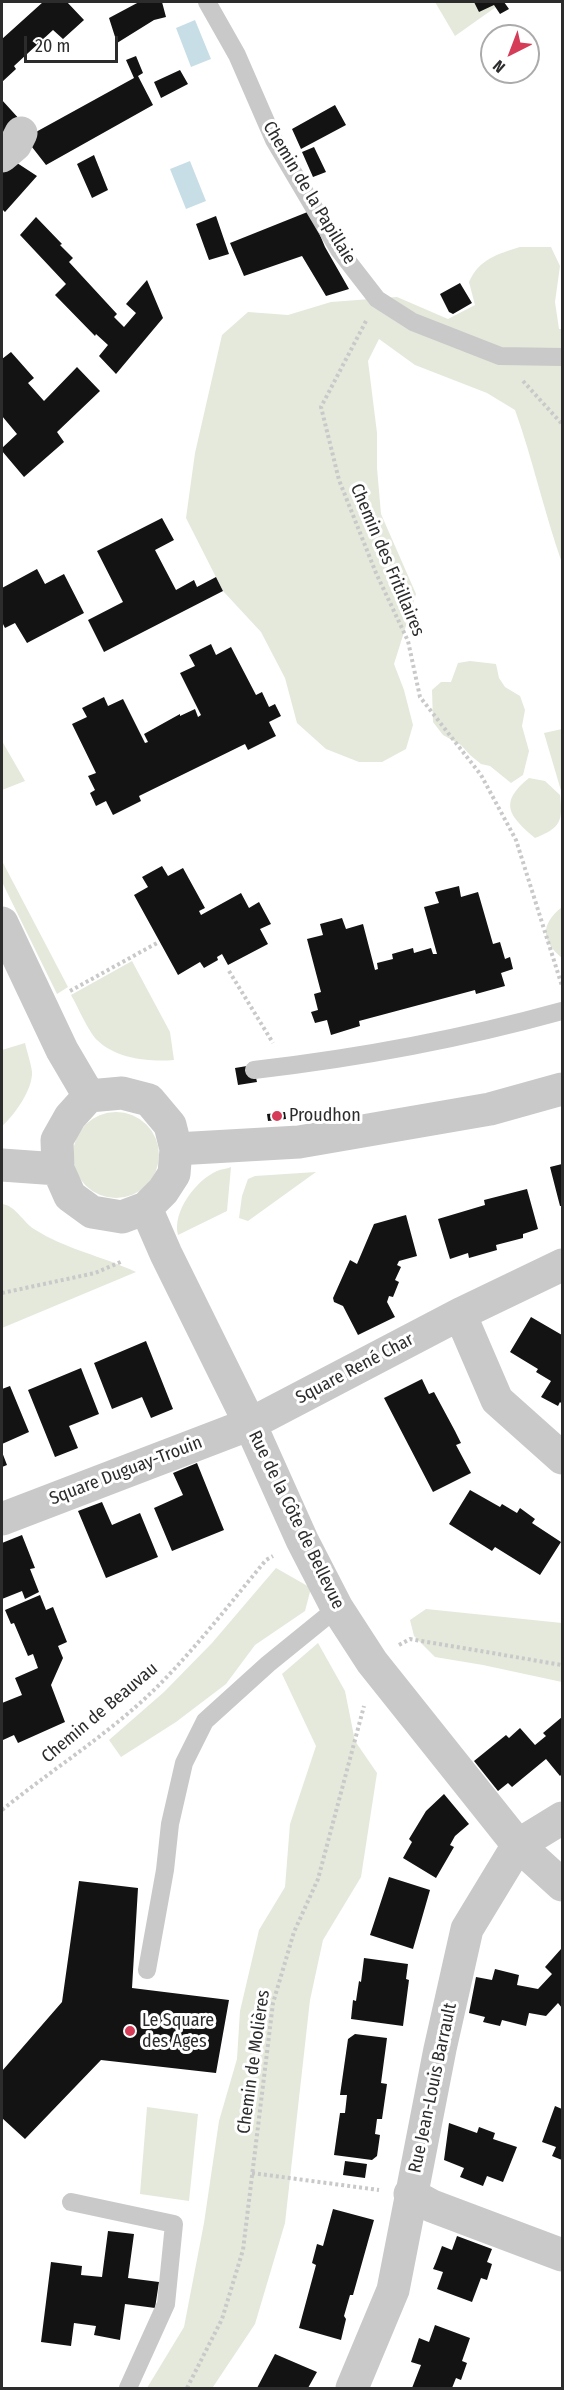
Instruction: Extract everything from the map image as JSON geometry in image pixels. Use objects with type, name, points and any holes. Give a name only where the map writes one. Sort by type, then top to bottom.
[{"type":"street","points":[[2,923],[62,1050],[89,1096]]},
{"type":"street","points":[[176,1149],[299,1142],[490,1110],[562,1089]]},
{"type":"street","points":[[122,1093],[149,1100],[170,1125],[176,1149],[174,1174],[163,1191],[146,1208],[122,1217],[92,1212],[70,1196],[58,1169],[57,1140],[70,1117],[89,1096],[122,1093]]},
{"type":"street","points":[[2,1165],[58,1169]]},
{"type":"street","name":"Rue de la Côte de Bellevue","points":[[146,1208],[166,1254],[250,1424],[302,1540],[337,1608],[372,1662],[518,1845],[562,1885]]},
{"type":"street","name":"Square René Char","points":[[250,1424],[460,1314],[562,1265]]},
{"type":"street","points":[[460,1314],[497,1400],[562,1458]]},
{"type":"street","name":"Square Duguay-Trouin","points":[[2,1519],[250,1424]]},
{"type":"street","name":"Rue Jean-Louis Barrault","points":[[352,2388],[393,2290],[410,2194],[467,1929],[518,1845],[562,1818]]},
{"type":"street","points":[[410,2194],[432,2206],[562,2255]]},
{"type":"lane","name":"Chemin de la Papillaie","points":[[207,2],[237,55],[274,140],[339,249],[377,299],[414,322],[500,356],[562,357]]},
{"type":"lane","points":[[254,1070],[340,1059],[444,1041],[562,1011]]},
{"type":"lane","points":[[147,1970],[165,1870],[170,1824],[184,1763],[205,1720],[268,1664],[337,1608]]},
{"type":"lane","points":[[71,2202],[174,2224],[166,2304],[128,2388]]},
{"type":"path","name":"Chemin des Fritillaires","points":[[377,299],[321,407],[339,480],[376,573],[408,641],[420,697],[481,775],[516,840],[562,990]]},
{"type":"path","points":[[500,356],[562,424]]},
{"type":"path","points":[[63,995],[157,943]]},
{"type":"path","points":[[229,971],[276,1048]]},
{"type":"path","points":[[2,1293],[95,1273],[123,1261]]},
{"type":"path","name":"Chemin de Beauvau","points":[[2,1810],[87,1746],[161,1683],[213,1625],[266,1560],[282,1551]]},
{"type":"path","points":[[390,1651],[410,1639],[562,1665]]},
{"type":"path","name":"Chemin de Molières","points":[[187,2388],[222,2319],[243,2250],[273,2004],[294,1932],[318,1879],[364,1706]]},
{"type":"path","points":[[252,2173],[410,2194]]},
{"type":"shaded area","points":[[435,2],[503,2],[455,36]]},
{"type":"shaded area","points":[[520,247],[551,247],[560,266],[555,302],[559,329],[562,329],[562,563],[515,410],[487,393],[415,365],[379,339],[368,361],[377,433],[381,514],[416,594],[394,664],[404,690],[413,725],[406,749],[382,762],[359,762],[326,749],[297,723],[285,678],[261,632],[223,591],[186,518],[195,453],[222,335],[248,312],[288,315],[331,302],[397,297],[448,319],[475,305],[469,282],[478,268],[490,258]]},
{"type":"shaded area","points":[[470,661],[496,664],[499,678],[505,687],[520,696],[525,710],[522,726],[529,751],[523,775],[511,783],[490,766],[481,764],[461,745],[443,735],[433,722],[432,690],[441,682],[451,682],[458,663]]},
{"type":"shaded area","points":[[562,729],[562,794],[544,733]]},
{"type":"shaded area","points":[[2,741],[25,781],[2,790]]},
{"type":"shaded area","points":[[529,778],[545,781],[560,795],[561,811],[558,822],[550,831],[535,838],[514,816],[510,802],[519,787]]},
{"type":"shaded area","points":[[2,861],[68,987],[57,994],[2,882]]},
{"type":"shaded area","points":[[562,907],[562,958],[550,945],[546,932],[550,920]]},
{"type":"shaded area","points":[[132,961],[170,1032],[174,1060],[134,1058],[105,1046],[90,1031],[71,995]]},
{"type":"shaded area","points":[[25,1043],[32,1072],[31,1079],[22,1102],[2,1126],[2,1050]]},
{"type":"shaded area","points":[[116,1112],[132,1116],[146,1125],[155,1139],[159,1155],[155,1171],[146,1185],[132,1194],[116,1198],[100,1194],[86,1185],[77,1171],[73,1155],[77,1139],[86,1125],[100,1116]]},
{"type":"shaded area","points":[[231,1167],[227,1211],[178,1235],[177,1226],[182,1207],[194,1189],[209,1175]]},
{"type":"shaded area","points":[[316,1172],[248,1221],[239,1218],[242,1196],[248,1179],[255,1176]]},
{"type":"shaded area","points":[[2,1204],[7,1205],[30,1226],[46,1236],[136,1272],[2,1328]]},
{"type":"shaded area","points":[[276,1568],[311,1588],[305,1611],[255,1645],[226,1684],[176,1722],[121,1757],[109,1740],[164,1692],[212,1643]]},
{"type":"shaded area","points":[[426,1609],[562,1623],[562,1682],[435,1657],[414,1636],[410,1620]]},
{"type":"shaded area","points":[[318,1643],[345,1691],[355,1741],[377,1773],[361,1877],[323,1940],[310,2000],[285,2223],[255,2324],[214,2388],[147,2388],[184,2327],[204,2223],[219,2121],[237,2059],[240,2011],[259,1930],[285,1887],[290,1824],[316,1746],[282,1674]]},
{"type":"shaded area","points":[[147,2107],[198,2114],[189,2201],[140,2194]]},
{"type":"water","points":[[195,20],[211,59],[191,67],[176,28]]},
{"type":"water","points":[[190,161],[206,201],[186,209],[170,169]]},
{"type":"building","points":[[43,2],[67,2],[84,20],[63,39],[53,30],[14,66],[16,69],[2,82],[2,39]]},
{"type":"building","points":[[139,2],[162,2],[166,17],[154,20],[117,43],[109,18]]},
{"type":"building","points":[[474,2],[504,2],[509,9],[500,14],[494,5],[479,12]]},
{"type":"building","points":[[136,56],[143,73],[138,76],[153,105],[46,165],[25,138],[134,78],[126,60]]},
{"type":"building","points":[[180,70],[188,84],[161,98],[154,82]]},
{"type":"building","points":[[2,100],[21,121],[2,141]]},
{"type":"building","points":[[335,105],[346,125],[301,149],[292,129]]},
{"type":"building","points":[[314,147],[326,172],[313,177],[302,152]]},
{"type":"building","points":[[94,155],[108,190],[92,198],[77,164]]},
{"type":"building","points":[[14,161],[37,176],[5,212],[2,209],[2,170]]},
{"type":"building","points":[[310,211],[325,247],[349,289],[326,296],[302,256],[244,276],[230,243]]},
{"type":"building","points":[[216,216],[229,254],[209,260],[196,224]]},
{"type":"building","points":[[36,217],[62,244],[60,245],[73,258],[69,262],[117,314],[114,317],[124,327],[136,313],[126,304],[147,280],[163,318],[116,374],[99,356],[108,345],[96,334],[95,336],[55,295],[66,284],[20,235]]},
{"type":"building","points":[[460,283],[472,303],[453,314],[449,312],[440,294]]},
{"type":"building","points":[[11,352],[34,378],[28,383],[44,401],[77,367],[100,391],[57,432],[64,442],[24,477],[2,451],[2,448],[17,434],[2,416],[2,359]]},
{"type":"building","points":[[162,518],[174,540],[155,550],[176,590],[194,580],[197,587],[216,577],[223,591],[104,652],[88,620],[123,602],[97,551]]},
{"type":"building","points":[[37,569],[45,584],[64,574],[84,613],[27,643],[15,623],[5,628],[2,622],[2,588]]},
{"type":"building","points":[[211,644],[216,655],[231,647],[256,695],[262,692],[269,707],[275,704],[281,716],[269,722],[276,736],[248,750],[245,744],[139,796],[141,801],[113,815],[106,801],[96,806],[90,793],[95,790],[88,776],[96,773],[72,724],[87,717],[82,708],[104,697],[108,706],[123,699],[145,743],[148,742],[144,734],[180,714],[180,716],[195,709],[198,717],[201,715],[180,673],[195,666],[189,655]]},
{"type":"building","points":[[162,866],[168,876],[183,868],[205,908],[199,911],[201,915],[241,893],[249,908],[259,902],[271,924],[260,929],[268,944],[228,965],[222,954],[217,957],[218,960],[204,968],[200,962],[178,975],[134,895],[148,887],[142,877]]},
{"type":"building","points":[[459,886],[461,897],[478,892],[493,944],[500,942],[505,959],[510,957],[513,969],[501,973],[505,986],[476,994],[475,990],[359,1021],[360,1026],[331,1035],[327,1020],[315,1023],[311,1012],[318,1010],[314,994],[321,992],[307,939],[323,935],[320,924],[342,918],[346,929],[363,924],[375,970],[378,969],[377,963],[393,959],[392,954],[413,948],[414,953],[431,948],[433,954],[437,954],[424,907],[439,903],[435,892]]},
{"type":"building","points":[[253,1065],[257,1082],[238,1085],[235,1068]]},
{"type":"building","points":[[285,1112],[286,1119],[268,1121],[267,1114]]},
{"type":"building","points":[[562,1164],[562,1206],[560,1206],[550,1167]]},
{"type":"building","points":[[527,1189],[538,1229],[523,1234],[523,1238],[496,1245],[497,1250],[469,1258],[468,1253],[450,1259],[438,1219],[485,1205],[484,1200]]},
{"type":"building","points":[[406,1215],[417,1256],[399,1261],[397,1265],[401,1267],[395,1280],[399,1282],[393,1297],[389,1296],[387,1302],[395,1317],[358,1335],[343,1306],[334,1302],[333,1298],[350,1260],[357,1264],[374,1224]]},
{"type":"building","points":[[531,1317],[562,1335],[562,1404],[560,1402],[558,1406],[541,1397],[551,1381],[536,1372],[538,1369],[510,1352]]},
{"type":"building","points":[[146,1341],[173,1409],[151,1418],[142,1397],[112,1409],[94,1363]]},
{"type":"building","points":[[81,1368],[99,1414],[69,1426],[78,1448],[55,1457],[28,1390]]},
{"type":"building","points":[[422,1379],[429,1394],[434,1392],[455,1431],[461,1443],[456,1445],[471,1473],[433,1492],[384,1398]]},
{"type":"building","points":[[10,1386],[29,1432],[2,1444],[2,1389]]},
{"type":"building","points":[[2,1452],[7,1465],[2,1467]]},
{"type":"building","points":[[197,1463],[224,1530],[172,1551],[154,1508],[183,1495],[173,1473]]},
{"type":"building","points":[[470,1490],[500,1507],[502,1504],[517,1513],[520,1508],[535,1519],[532,1523],[561,1542],[540,1575],[495,1547],[492,1551],[449,1524]]},
{"type":"building","points":[[102,1502],[112,1525],[140,1513],[158,1557],[106,1578],[78,1511]]},
{"type":"building","points":[[22,1535],[35,1568],[30,1569],[39,1592],[25,1599],[22,1591],[2,1599],[2,1543]]},
{"type":"building","points":[[40,1595],[46,1610],[53,1607],[67,1642],[58,1646],[63,1658],[51,1685],[65,1722],[18,1743],[14,1735],[3,1740],[2,1703],[22,1695],[15,1678],[38,1668],[33,1654],[28,1656],[14,1623],[11,1624],[5,1610]]},
{"type":"building","points":[[562,1717],[562,1774],[560,1776],[546,1759],[512,1787],[508,1783],[498,1791],[474,1761],[506,1735],[509,1738],[520,1728],[535,1745],[546,1736],[543,1733]]},
{"type":"building","points":[[444,1794],[469,1824],[455,1836],[450,1845],[454,1847],[436,1878],[403,1858],[412,1842],[409,1839],[426,1811]]},
{"type":"building","points":[[389,1877],[430,1890],[413,1949],[370,1935]]},
{"type":"building","name":"Le Square des Ages","points":[[79,1881],[138,1888],[132,1988],[229,2000],[216,2073],[101,2060],[25,2139],[2,2118],[2,2071],[62,2002]]},
{"type":"building","points":[[561,1949],[562,2008],[558,2003],[546,2016],[529,2013],[526,2026],[502,2020],[500,2026],[483,2022],[485,2017],[469,2013],[476,1977],[492,1980],[495,1969],[519,1975],[517,1985],[538,1989],[552,1974],[545,1967]]},
{"type":"building","points":[[364,1958],[408,1964],[406,1979],[409,1980],[403,2026],[351,2019],[353,2000],[356,2001],[359,1981],[361,1982]]},
{"type":"building","points":[[355,2034],[387,2038],[381,2083],[387,2084],[382,2119],[377,2119],[375,2134],[380,2135],[377,2156],[372,2160],[334,2155],[340,2113],[345,2113],[347,2095],[340,2095],[348,2039]]},
{"type":"building","points":[[555,2106],[562,2109],[562,2160],[552,2156],[556,2147],[542,2142]]},
{"type":"building","points":[[449,2123],[477,2133],[479,2127],[495,2133],[493,2139],[517,2147],[503,2182],[487,2176],[483,2186],[460,2177],[464,2168],[444,2160]]},
{"type":"building","points":[[345,2161],[367,2164],[365,2178],[343,2175]]},
{"type":"building","points":[[333,2209],[374,2220],[353,2295],[350,2295],[344,2316],[346,2319],[341,2340],[299,2328],[316,2265],[312,2263],[317,2244],[323,2246]]},
{"type":"building","points":[[108,2231],[134,2234],[128,2278],[159,2282],[155,2308],[125,2304],[120,2340],[94,2335],[96,2326],[74,2323],[71,2346],[41,2342],[51,2262],[82,2266],[81,2275],[102,2277]]},
{"type":"building","points":[[457,2236],[492,2249],[487,2262],[492,2264],[487,2280],[481,2278],[472,2302],[437,2289],[443,2272],[433,2269],[442,2246],[452,2250]]},
{"type":"building","points":[[435,2325],[470,2338],[462,2361],[467,2363],[461,2380],[456,2378],[452,2388],[412,2388],[421,2365],[411,2362],[419,2338],[429,2342]]},
{"type":"building","points":[[275,2354],[317,2372],[308,2388],[257,2388]]},
{"type":"place","name":"Proudhon","points":[[277,1116]]},
{"type":"place","name":"Le Square des Ages","points":[[130,2031]]}]
